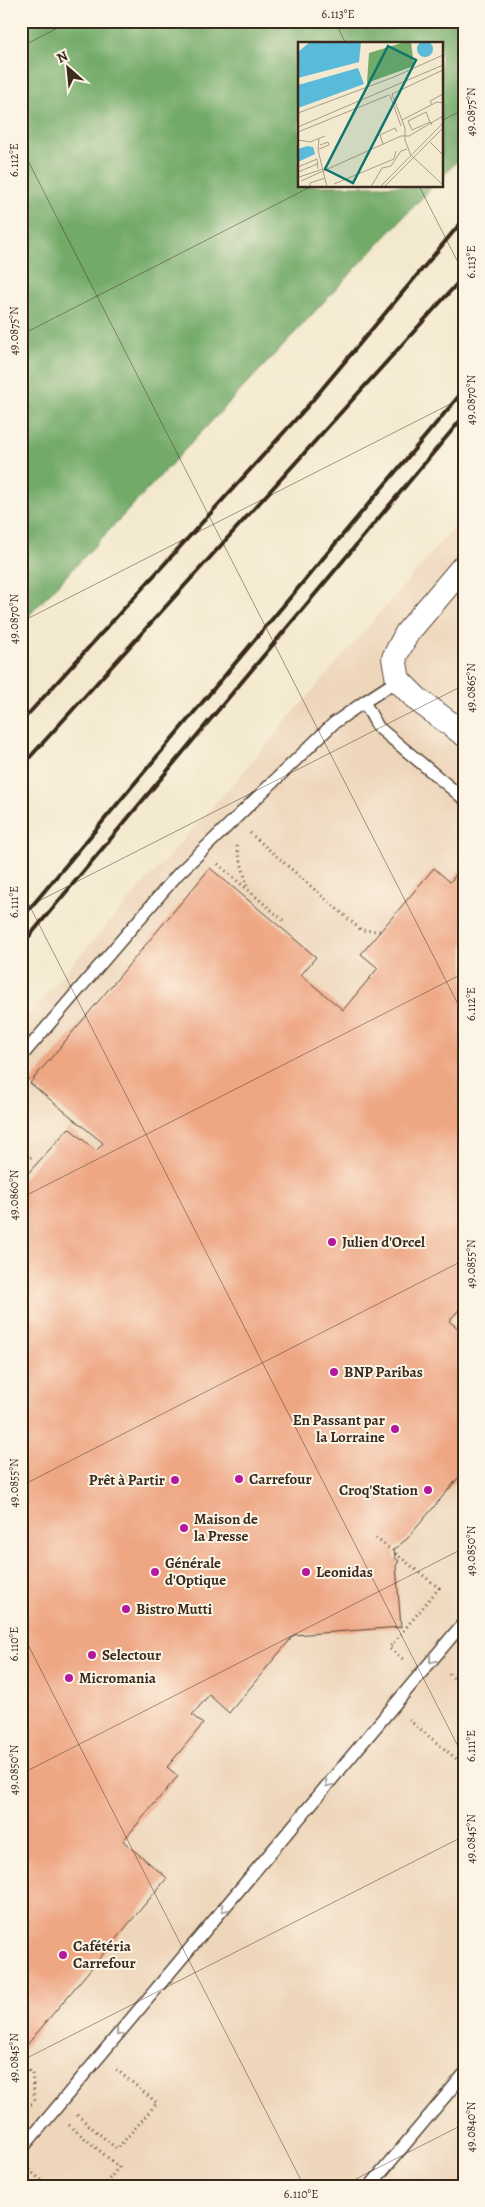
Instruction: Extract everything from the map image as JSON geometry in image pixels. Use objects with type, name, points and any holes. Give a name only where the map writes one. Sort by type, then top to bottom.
[{"type":"street","points":[[464,566],[407,633],[394,658],[398,680],[418,700],[464,734]]},
{"type":"lane","points":[[21,1057],[178,874],[334,722],[398,680]]},
{"type":"lane","points":[[364,702],[378,727],[464,799]]},
{"type":"lane","points":[[21,2150],[464,1622]]},
{"type":"lane","points":[[370,2186],[464,2074]]},
{"type":"path","points":[[233,821],[248,889]]},
{"type":"path","points":[[233,821],[361,930],[381,931]]},
{"type":"path","points":[[212,859],[284,921]]},
{"type":"path","points":[[21,1087],[34,1072]]},
{"type":"path","points":[[21,1161],[34,1156]]},
{"type":"path","points":[[376,1538],[439,1588],[389,1648],[433,1685],[445,1671],[464,1687]]},
{"type":"path","points":[[406,1717],[459,1761],[464,1756]]},
{"type":"path","points":[[21,2064],[32,2073],[35,2103],[39,2107]]},
{"type":"path","points":[[80,2106],[75,2113],[117,2149],[157,2103],[113,2067]]},
{"type":"path","points":[[21,2075],[27,2068]]},
{"type":"path","points":[[21,2104],[35,2103]]},
{"type":"path","points":[[66,2123],[118,2167],[103,2186]]},
{"type":"shaded area","points":[[464,515],[464,2186],[21,2186],[21,1022],[223,795]]},
{"type":"green space","points":[[21,21],[458,21],[464,30],[464,154],[442,177],[442,42],[298,42],[298,188],[431,188],[21,624]]},
{"type":"building","name":"Carrefour","points":[[464,865],[464,1304],[449,1321],[464,1333],[464,1471],[407,1539],[394,1549],[395,1558],[399,1561],[396,1566],[401,1627],[294,1635],[229,1713],[209,1695],[192,1715],[203,1724],[167,1767],[178,1776],[123,1841],[167,1878],[21,2052],[21,1181],[69,1128],[96,1151],[103,1143],[30,1083],[210,868],[316,957],[301,975],[343,1010],[378,968],[361,954],[434,868],[450,882]]},
{"type":"railway","points":[[21,722],[306,408],[464,219]]},
{"type":"railway","points":[[21,767],[464,276]]},
{"type":"railway","points":[[21,919],[464,390]]},
{"type":"railway","points":[[21,946],[464,416]]},
{"type":"place","name":"Julien d'Orcel","points":[[332,1242]]},
{"type":"place","name":"BNP Paribas","points":[[334,1372]]},
{"type":"place","name":"En Passant par la Lorraine","points":[[395,1429]]},
{"type":"place","name":"Carrefour","points":[[239,1479]]},
{"type":"place","name":"Prêt à Partir","points":[[175,1480]]},
{"type":"place","name":"Croq'Station","points":[[428,1490]]},
{"type":"place","name":"Maison de la Presse","points":[[184,1528]]},
{"type":"place","name":"Générale d'Optique","points":[[155,1572]]},
{"type":"place","name":"Leonidas","points":[[306,1572]]},
{"type":"place","name":"Bistro Mutti","points":[[126,1609]]},
{"type":"place","name":"Selectour","points":[[92,1655]]},
{"type":"place","name":"Micromania","points":[[69,1678]]},
{"type":"place","name":"Cafétéria Carrefour","points":[[63,1955]]}]
